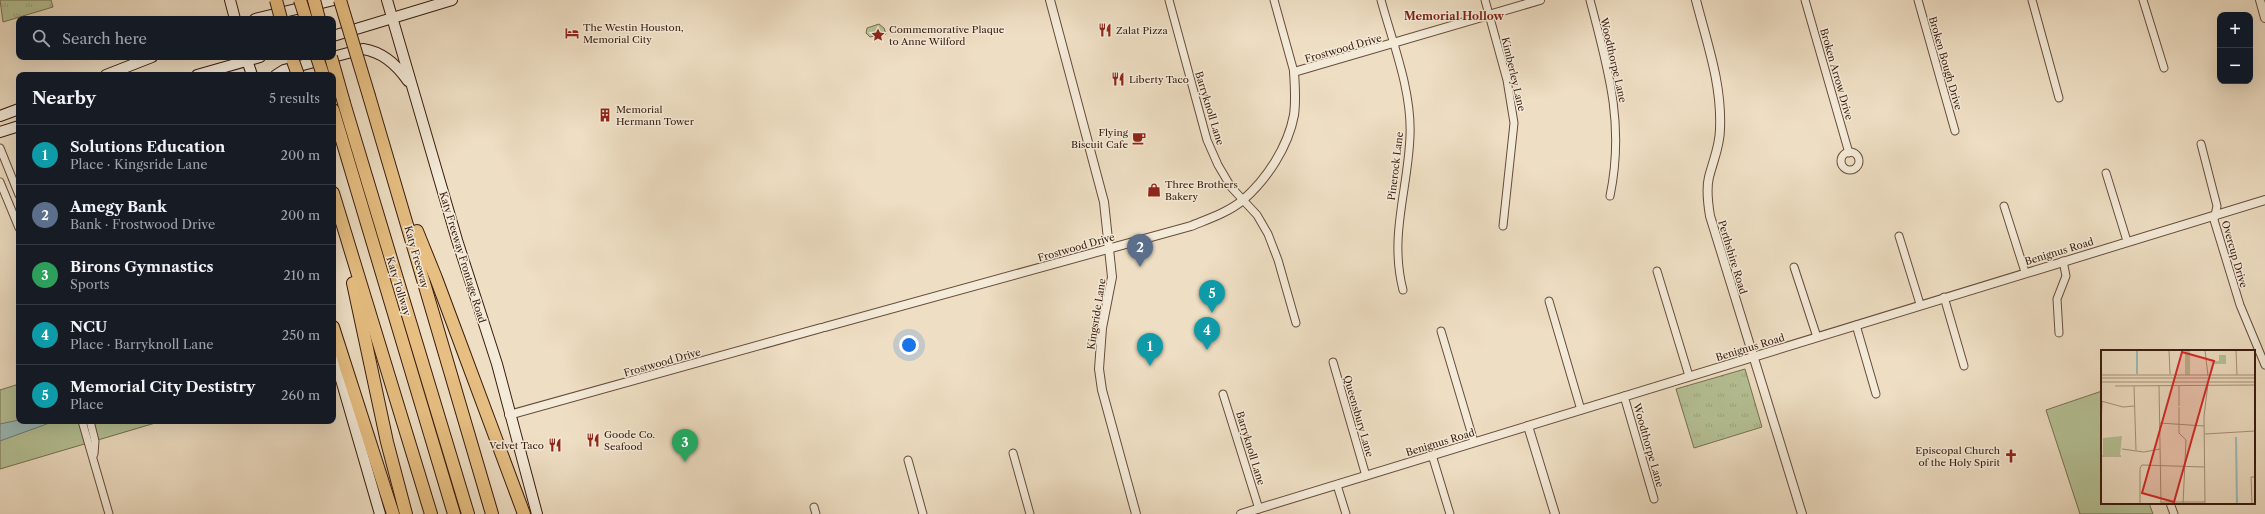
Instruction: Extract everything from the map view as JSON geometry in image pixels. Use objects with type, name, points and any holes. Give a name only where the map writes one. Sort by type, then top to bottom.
[{"type":"highway","points":[[276,0],[280,16]]},
{"type":"highway","points":[[300,0],[305,16]]},
{"type":"highway","points":[[314,0],[318,16]]},
{"type":"highway","name":"Katy Freeway","points":[[340,0],[395,180],[492,514]]},
{"type":"highway","points":[[293,60],[297,72]]},
{"type":"highway","points":[[318,60],[321,72]]},
{"type":"highway","name":"Katy Tollway","points":[[332,60],[335,72]]},
{"type":"highway","name":"Katy Tollway","points":[[336,75],[468,514]]},
{"type":"highway","name":"Katy Tollway","points":[[336,120],[454,514]]},
{"type":"highway","points":[[395,180],[436,278],[524,514]]},
{"type":"highway","points":[[336,201],[431,514]]},
{"type":"highway","points":[[336,203],[387,442],[406,514]]},
{"type":"highway","points":[[336,336],[393,514]]},
{"type":"main road","points":[[230,0],[234,16]]},
{"type":"main road","points":[[267,16],[334,0]]},
{"type":"main road","name":"Katy Freeway Frontage Road","points":[[387,0],[457,240],[496,364],[537,514]]},
{"type":"main road","points":[[336,35],[452,0]]},
{"type":"main road","points":[[336,58],[368,50],[380,54],[395,65],[414,92]]},
{"type":"main road","points":[[115,72],[145,60]]},
{"type":"main road","points":[[206,72],[244,60]]},
{"type":"main road","points":[[247,60],[251,72]]},
{"type":"main road","points":[[281,72],[326,60]]},
{"type":"main road","points":[[0,116],[16,110]]},
{"type":"main road","points":[[0,132],[16,127]]},
{"type":"main road","points":[[336,362],[380,514]]},
{"type":"street","name":"Kingsride Lane","points":[[1050,0],[1099,182],[1110,248],[1112,277],[1102,328],[1099,369],[1103,395],[1136,514]]},
{"type":"street","name":"Barryknoll Lane","points":[[1169,0],[1207,140],[1218,165],[1231,187],[1257,215],[1268,234],[1278,260],[1296,323]]},
{"type":"street","points":[[1274,0],[1294,72]]},
{"type":"street","name":"Pinerock Lane","points":[[1381,0],[1410,114],[1410,137],[1399,213],[1399,272],[1403,290]]},
{"type":"street","name":"Kimberley Lane","points":[[1485,0],[1508,87],[1514,123],[1503,226]]},
{"type":"street","name":"Frostwood Drive","points":[[509,415],[1191,226],[1223,212],[1243,200],[1269,172],[1288,135],[1294,115],[1294,72],[1540,0]]},
{"type":"street","name":"Woodthorpe Lane","points":[[1590,0],[1615,105],[1614,176],[1610,196]]},
{"type":"street","name":"Perthshire Road","points":[[1696,0],[1717,78],[1721,104],[1720,132],[1709,178],[1708,197],[1710,216],[1802,514]]},
{"type":"street","name":"Broken Arrow Drive","points":[[1805,0],[1849,153]]},
{"type":"street","name":"Broken Bough Drive","points":[[1918,0],[1955,131]]},
{"type":"street","points":[[2032,0],[2059,98]]},
{"type":"street","points":[[2143,0],[2164,68]]},
{"type":"street","points":[[2260,0],[2265,18]]},
{"type":"street","name":"Overcup Drive","points":[[2201,144],[2217,206],[2217,214],[2214,220],[2240,305],[2265,365]]},
{"type":"street","points":[[0,148],[16,188]]},
{"type":"street","points":[[2106,173],[2127,241]]},
{"type":"street","points":[[0,182],[16,221]]},
{"type":"street","name":"Benignus Road","points":[[1242,514],[1920,304],[2265,200]]},
{"type":"street","points":[[2004,206],[2025,272]]},
{"type":"street","points":[[1899,236],[1920,304]]},
{"type":"street","points":[[2059,333],[2057,299],[2066,276],[2063,261]]},
{"type":"street","points":[[1794,268],[1817,337]]},
{"type":"street","points":[[1657,271],[1689,376]]},
{"type":"street","points":[[1944,298],[1964,366]]},
{"type":"street","points":[[1549,301],[1581,410]]},
{"type":"street","points":[[1856,325],[1876,394]]},
{"type":"street","points":[[1441,331],[1474,442]]},
{"type":"street","name":"Queensbury Lane","points":[[1333,362],[1366,476]]},
{"type":"street","name":"Barryknoll Lane","points":[[1223,394],[1259,509]]},
{"type":"street","name":"Woodthorpe Lane","points":[[1624,396],[1654,499]]},
{"type":"street","points":[[83,424],[94,458],[108,514]]},
{"type":"street","points":[[91,424],[94,432],[94,458]]},
{"type":"street","points":[[1528,426],[1555,514]]},
{"type":"street","points":[[1013,454],[1030,514]]},
{"type":"street","points":[[1432,455],[1450,514]]},
{"type":"street","points":[[908,460],[923,514]]},
{"type":"street","points":[[1337,485],[1346,514]]},
{"type":"street","points":[[2170,504],[2174,514]]},
{"type":"green space","points":[[0,0],[51,0],[53,7],[23,16],[16,16],[16,18],[3,22]]},
{"type":"green space","points":[[879,24],[884,28],[886,34],[870,37],[866,33],[867,28]]},
{"type":"green space","points":[[1745,369],[1762,427],[1694,448],[1676,389]]},
{"type":"green space","points":[[16,385],[16,424],[152,424],[0,469],[0,390]]},
{"type":"green space","points":[[2101,391],[2101,504],[2149,504],[2153,514],[2080,514],[2046,410]]},
{"type":"water","points":[[16,421],[16,424],[47,424],[0,441],[0,424]]},
{"type":"place","name":"Zalat Pizza","points":[[1105,30]]},
{"type":"place","name":"The Westin Houston, Memorial City","points":[[572,33]]},
{"type":"place","name":"Commemorative Plaque to Anne Wilford","points":[[878,35]]},
{"type":"place","name":"Liberty Taco","points":[[1118,79]]},
{"type":"place","name":"Memorial Hermann Tower","points":[[605,115]]},
{"type":"place","name":"Flying Biscuit Cafe","points":[[1139,138]]},
{"type":"place","name":"Three Brothers Bakery","points":[[1154,190]]},
{"type":"place","name":"Amegy Bank","points":[[1140,267]]},
{"type":"place","name":"Memorial City Destistry","points":[[1212,313]]},
{"type":"place","name":"NCU","points":[[1207,350]]},
{"type":"place","name":"Solutions Education","points":[[1150,366]]},
{"type":"place","name":"Goode Co. Seafood","points":[[593,440]]},
{"type":"place","name":"Velvet Taco","points":[[555,445]]},
{"type":"place","name":"Episcopal Church of the Holy Spirit","points":[[2011,456]]},
{"type":"place","name":"Birons Gymnastics","points":[[685,462]]},
{"type":"district","name":"Memorial Hollow","points":[[1454,16]]}]
